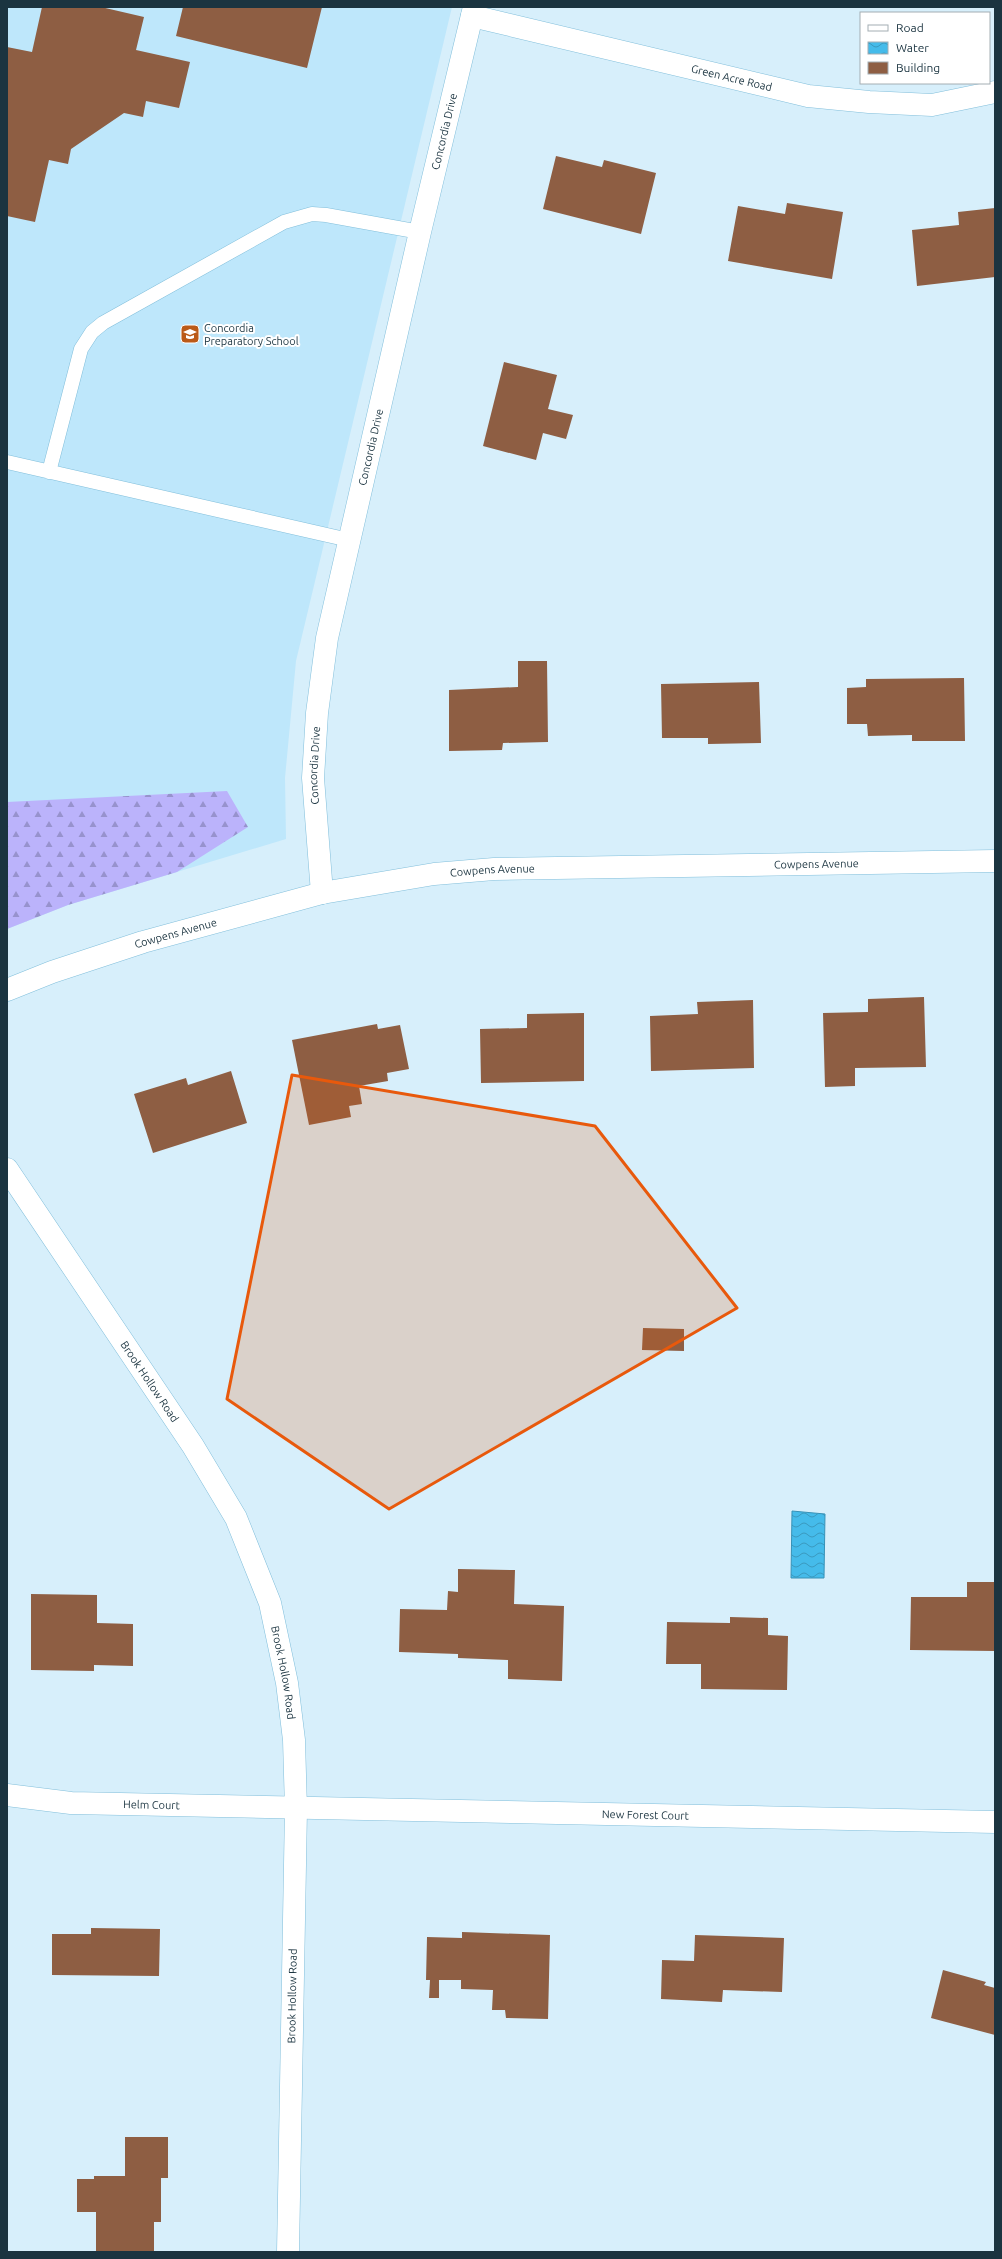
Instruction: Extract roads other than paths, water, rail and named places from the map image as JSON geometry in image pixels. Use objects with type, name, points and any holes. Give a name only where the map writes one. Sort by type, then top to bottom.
[{"type":"street","name":"Green Acre Road","points":[[473,12],[808,96],[870,102],[932,105],[995,92]]},
{"type":"street","name":"Concordia Drive","points":[[322,893],[313,778],[317,713],[327,638],[420,232],[473,12]]},
{"type":"street","name":"Cowpens Avenue","points":[[7,990],[52,972],[144,942],[322,893],[434,874],[494,869],[995,860]]},
{"type":"street","name":"Brook Hollow Road","points":[[7,1169],[193,1446],[236,1518],[270,1603],[287,1683],[294,1740],[296,1809],[288,2252]]},
{"type":"street","name":"Helm Court","points":[[7,1795],[71,1803],[296,1809]]},
{"type":"street","name":"New Forest Court","points":[[296,1809],[995,1822]]},
{"type":"lane","points":[[49,472],[81,349],[92,332],[103,323],[284,222],[312,214],[326,215],[420,232]]},
{"type":"lane","points":[[7,462],[349,540]]},
{"type":"water","points":[[792,1511],[825,1514],[824,1578],[791,1578]]},
{"type":"place","name":"Concordia Preparatory School","points":[[190,334]]}]
